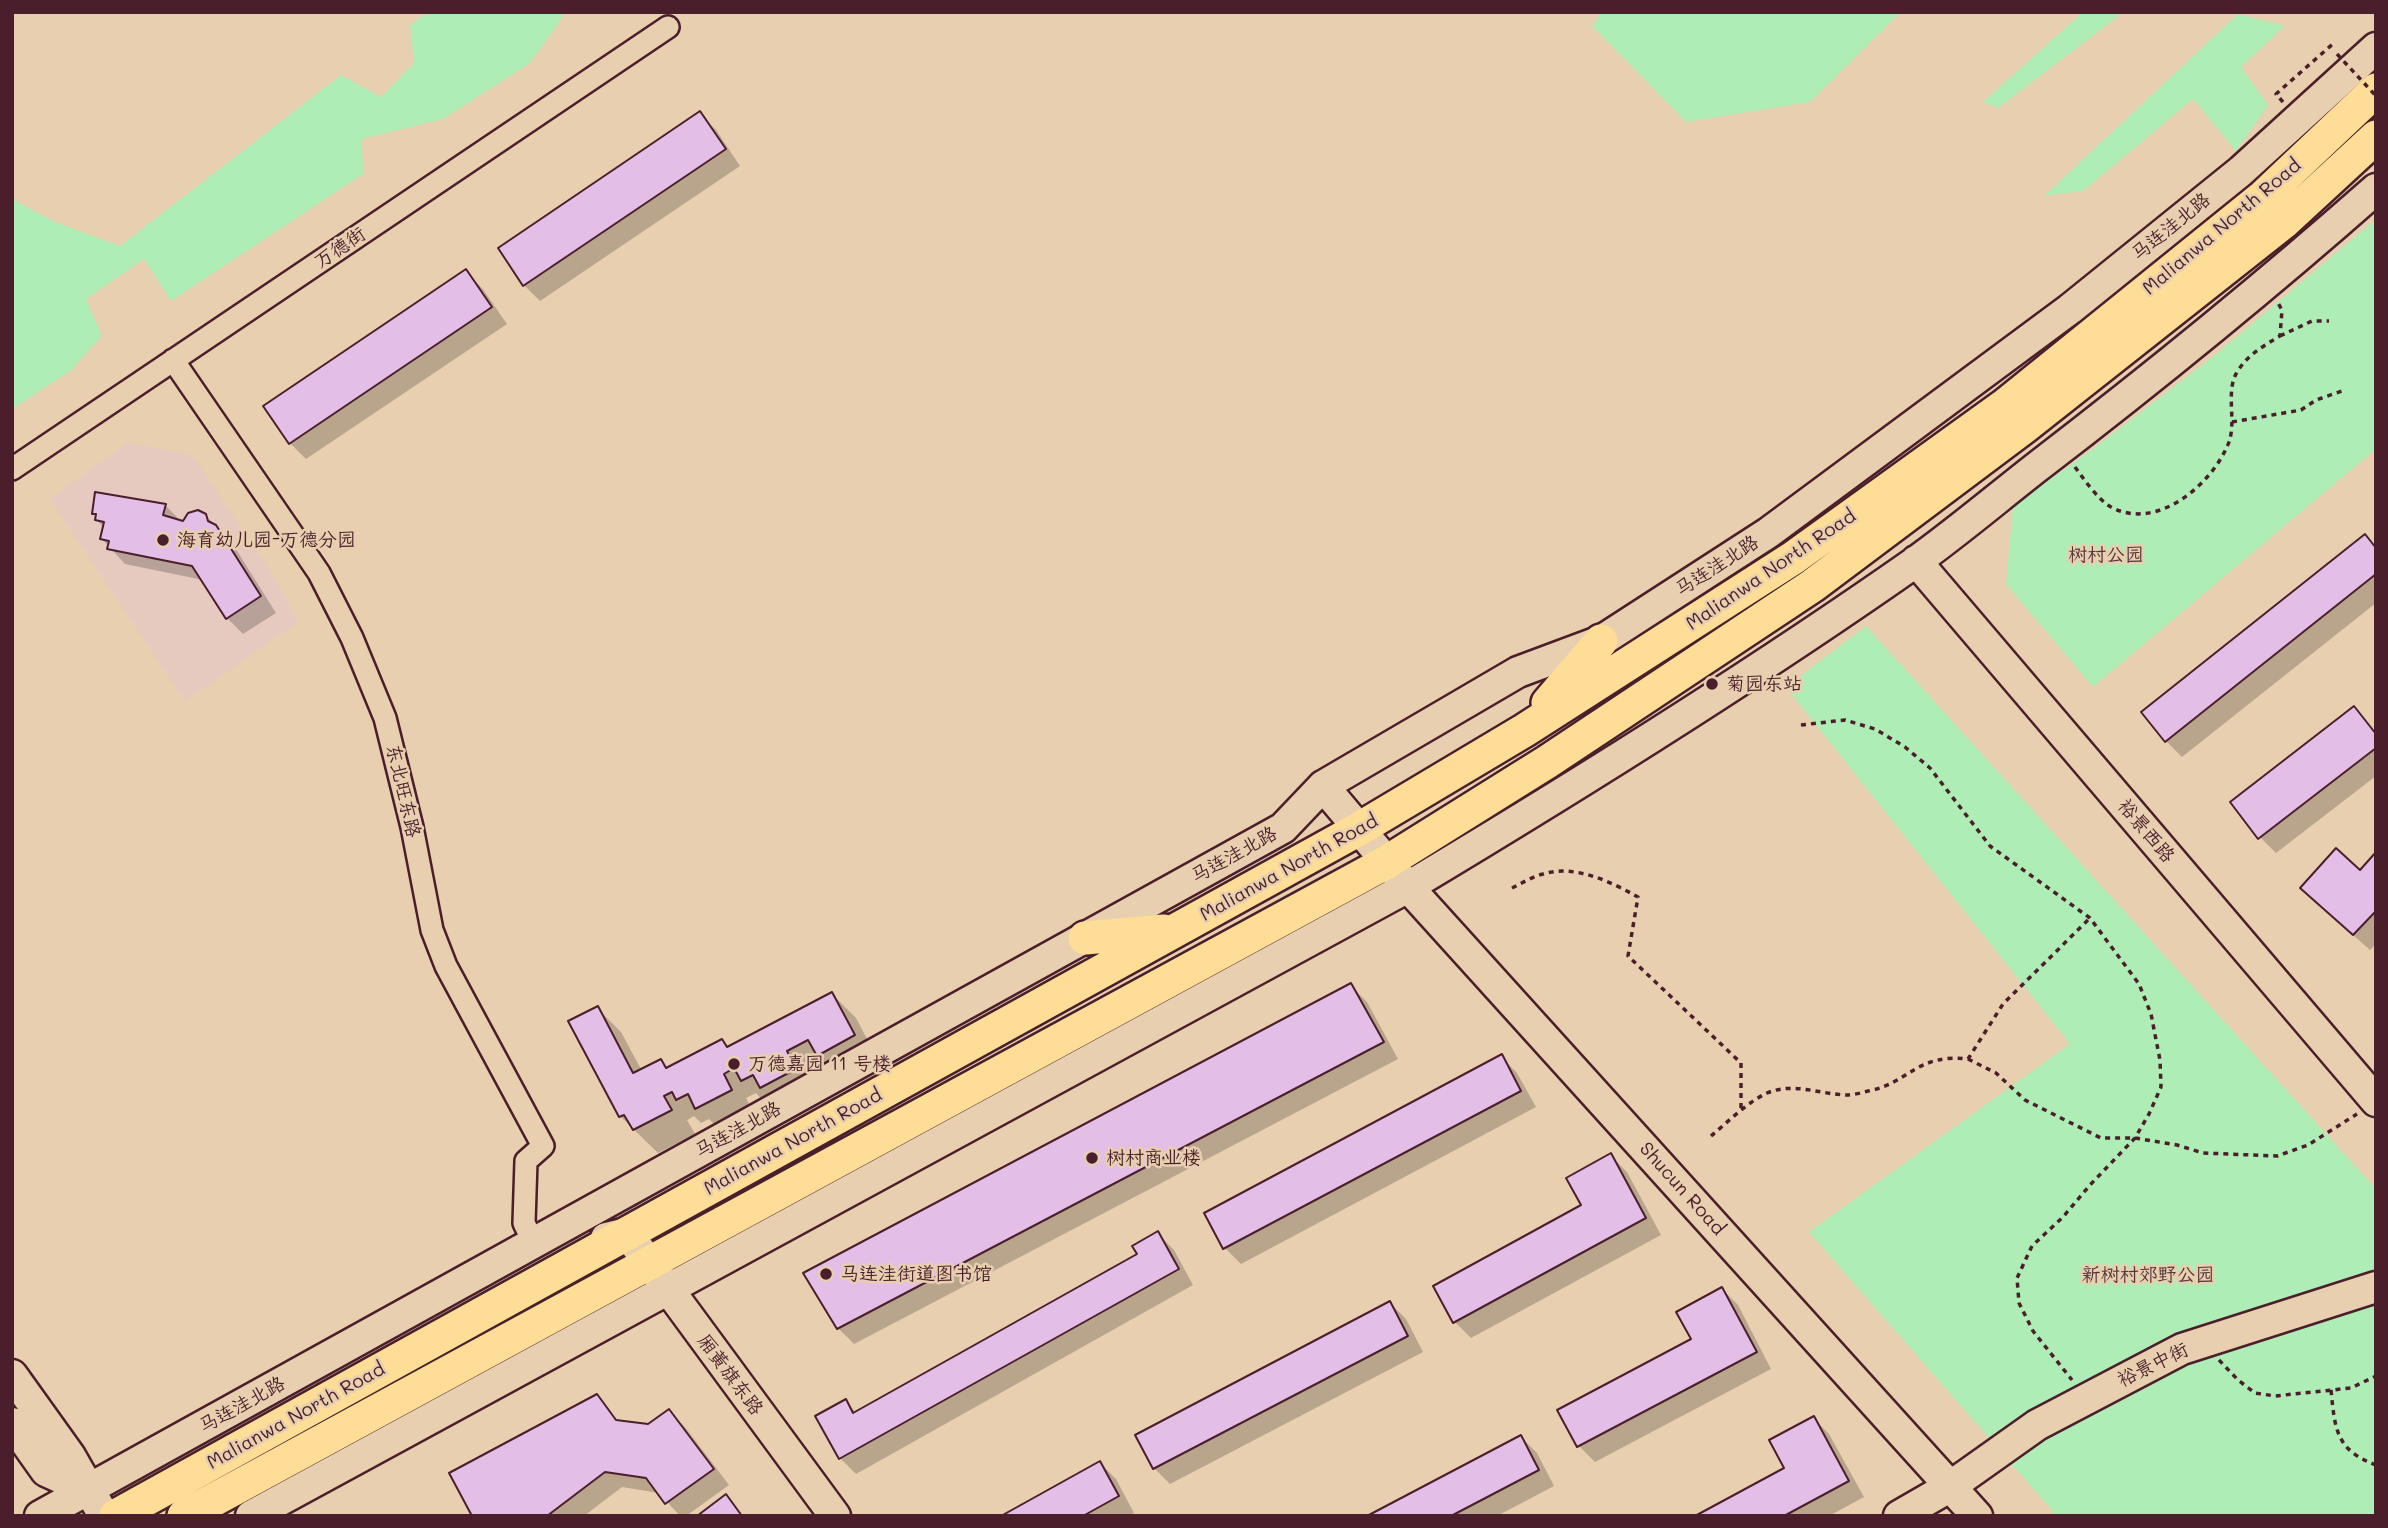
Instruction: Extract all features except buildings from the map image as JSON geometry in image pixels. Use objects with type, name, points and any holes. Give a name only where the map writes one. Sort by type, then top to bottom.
[{"type":"main road","name":"Malianwa North Road","points":[[116,1516],[1359,829],[1525,730],[1793,558],[2004,406],[2264,196],[2376,90]]},
{"type":"main road","name":"Malianwa North Road","points":[[184,1516],[245,1482],[658,1276],[1387,862],[1547,762],[1812,586],[2024,427],[2285,221],[2376,137]]},
{"type":"main road","points":[[1525,730],[1601,641]]},
{"type":"main road","points":[[1085,938],[1177,930]]},
{"type":"street","name":"万德街","points":[[12,470],[668,27]]},
{"type":"street","name":"马连洼北路","points":[[40,1516],[1283,828],[1323,786],[1518,672],[1601,641],[1768,533],[2070,309],[2241,171],[2376,48]]},
{"type":"street","points":[[251,1516],[361,1455],[658,1276],[1409,887],[1585,781],[1769,662],[1916,561],[2266,286],[2376,189]]},
{"type":"street","name":"东北旺东路","points":[[173,360],[319,573],[352,638],[385,718],[412,827],[432,930],[446,966],[543,1146],[526,1161],[524,1223],[534,1244]]},
{"type":"street","name":"裕景西路","points":[[1916,561],[2376,1100]]},
{"type":"street","name":"Shucun Road","points":[[1323,786],[1409,887],[1977,1516]]},
{"type":"street","points":[[506,1258],[627,1233]]},
{"type":"street","name":"厢黄旗东路","points":[[627,1233],[835,1516]]},
{"type":"street","name":"裕景中街","points":[[1899,1516],[1951,1486],[2037,1425],[2182,1349],[2376,1287]]},
{"type":"street","points":[[12,1375],[70,1456],[106,1516]]},
{"type":"street","points":[[12,1423],[46,1471],[88,1490]]},
{"type":"street","points":[[245,1482],[361,1455]]},
{"type":"path","points":[[2292,94],[2283,102],[2276,94],[2335,42]]},
{"type":"path","points":[[2328,62],[2337,54],[2376,96]]},
{"type":"path","points":[[2266,286],[2282,310],[2280,335]]},
{"type":"path","points":[[2062,448],[2086,482],[2110,507],[2140,515],[2166,508],[2198,488],[2218,462],[2229,441],[2232,384],[2238,369],[2256,351],[2280,335],[2312,321],[2329,321]]},
{"type":"path","points":[[2232,422],[2301,411],[2316,400],[2342,391]]},
{"type":"path","points":[[1801,725],[1845,720],[1875,729],[1905,747],[1930,768],[1990,846],[2090,918],[2139,984],[2151,1014],[2160,1060],[2161,1087],[2135,1138],[2063,1217],[2032,1246],[2017,1278],[2019,1303],[2034,1331],[2085,1399]]},
{"type":"path","points":[[1512,888],[1544,873],[1566,871],[1608,880],[1638,897],[1628,956],[1741,1063],[1741,1111]]},
{"type":"path","points":[[1968,1059],[2003,1004],[2090,918]]},
{"type":"path","points":[[1711,1136],[1767,1093],[1794,1087],[1849,1095],[1875,1090],[1922,1064],[1948,1056],[1968,1059],[1996,1073],[2025,1100],[2101,1138],[2135,1138],[2177,1145],[2203,1153],[2277,1156],[2308,1145],[2376,1100]]},
{"type":"path","points":[[2207,1341],[2223,1366],[2255,1393],[2275,1396],[2351,1388],[2376,1376]]},
{"type":"path","points":[[2331,1390],[2336,1433],[2350,1450],[2376,1465]]},
{"type":"shaded area","name":"海育幼儿园-万德分园","points":[[128,443],[192,455],[277,582],[298,622],[185,701],[50,499]]},
{"type":"green space","points":[[428,12],[566,12],[530,63],[443,119],[362,139],[363,174],[171,301],[144,259],[86,299],[102,336],[70,371],[12,409],[12,199],[55,222],[120,246],[341,75],[381,97],[414,63],[410,25]]},
{"type":"green space","points":[[1602,12],[1901,12],[1810,102],[1686,122],[1592,26]]},
{"type":"green space","points":[[2083,12],[2124,12],[1998,108],[1983,102]]},
{"type":"green space","points":[[2238,14],[2285,26],[2241,67],[2268,105],[2236,151],[2193,99],[2083,191],[2044,196]]},
{"type":"green space","name":"树村公园","points":[[2376,219],[2376,449],[2093,687],[2006,584],[2013,506],[2215,355]]},
{"type":"green space","name":"新树村郊野公园","points":[[1866,626],[2376,1189],[2376,1516],[2057,1516],[1809,1232],[2070,1044],[1786,687]]},
{"type":"place","name":"海育幼儿园-万德分园","points":[[163,540]]},
{"type":"place","name":"菊园东站","points":[[1712,684]]},
{"type":"place","name":"万德嘉园 11 号楼","points":[[734,1064]]},
{"type":"place","name":"树村商业楼","points":[[1092,1158]]},
{"type":"place","name":"马连洼街道图书馆","points":[[826,1274]]}]
